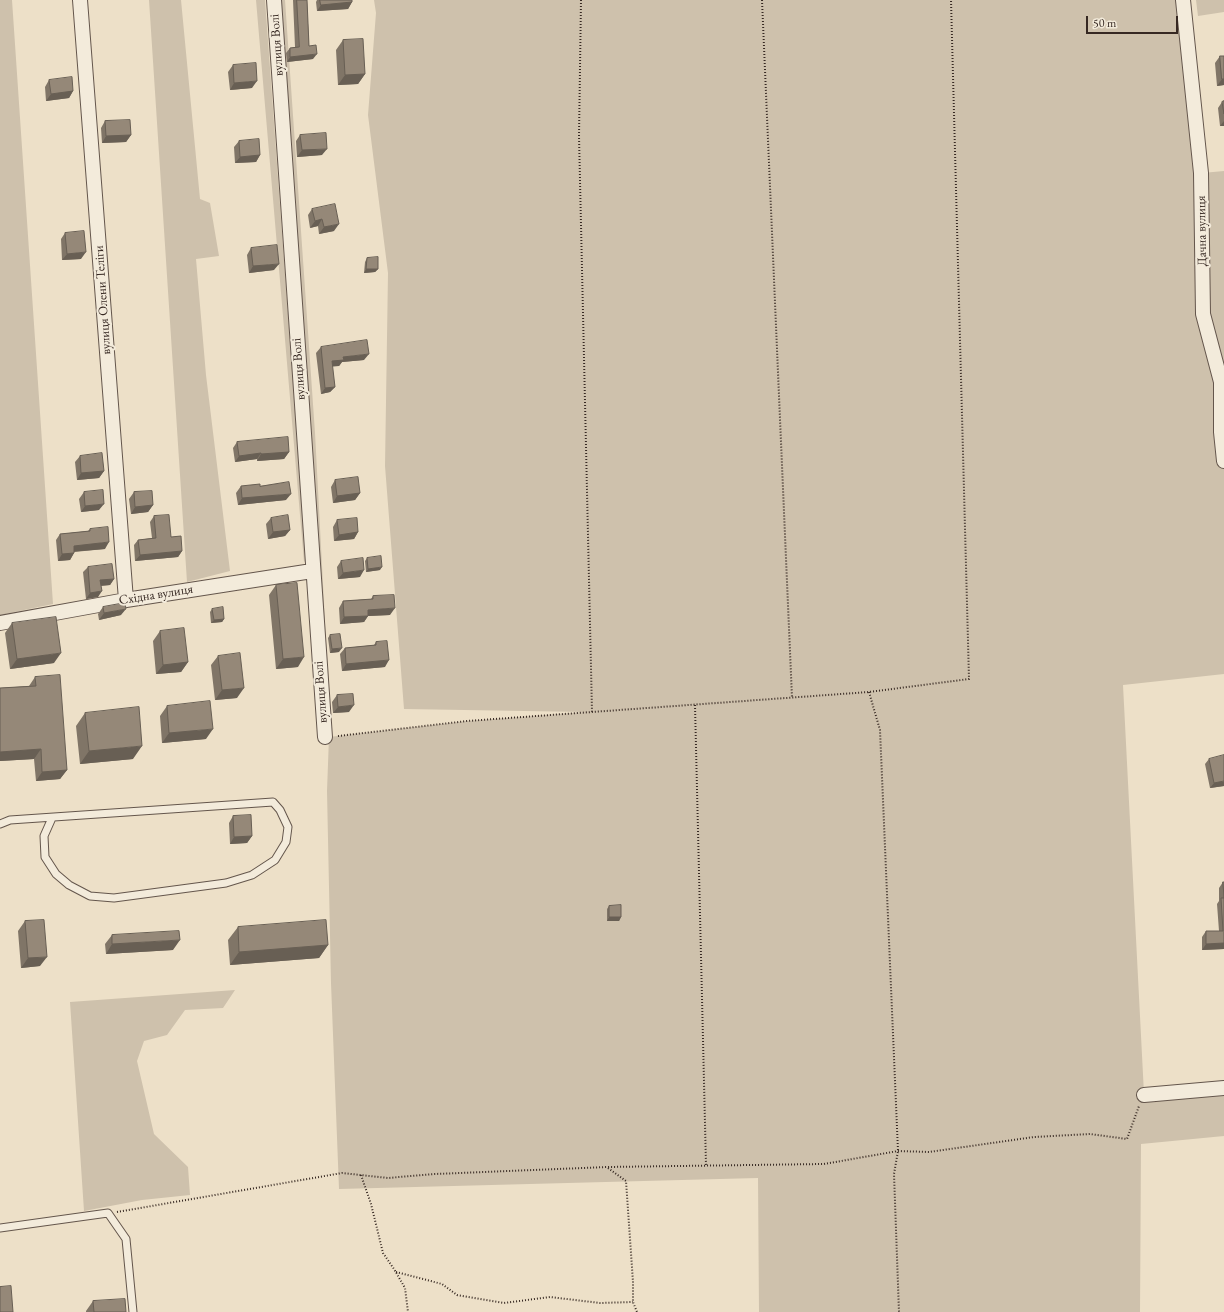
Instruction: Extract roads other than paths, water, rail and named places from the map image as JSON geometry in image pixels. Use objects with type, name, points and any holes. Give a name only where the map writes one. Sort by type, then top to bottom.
[{"type":"street","name":"вулиця Олени Теліги","points":[[80,0],[126,600]]},
{"type":"street","name":"вулиця Волі","points":[[274,0],[312,571],[325,737]]},
{"type":"street","name":"Дачна вулиця","points":[[1184,0],[1201,173],[1203,314],[1221,382],[1224,461]]},
{"type":"street","name":"Східна вулиця","points":[[0,623],[126,600],[312,571]]},
{"type":"street","points":[[1144,1094],[1224,1088]]},
{"type":"lane","points":[[0,824],[10,820],[273,802],[280,810],[288,827],[286,842],[275,860],[252,875],[226,883],[114,898],[90,896],[69,885],[56,874],[46,856],[44,836],[52,818]]},
{"type":"lane","points":[[0,1228],[108,1213],[126,1239],[134,1312]]}]
